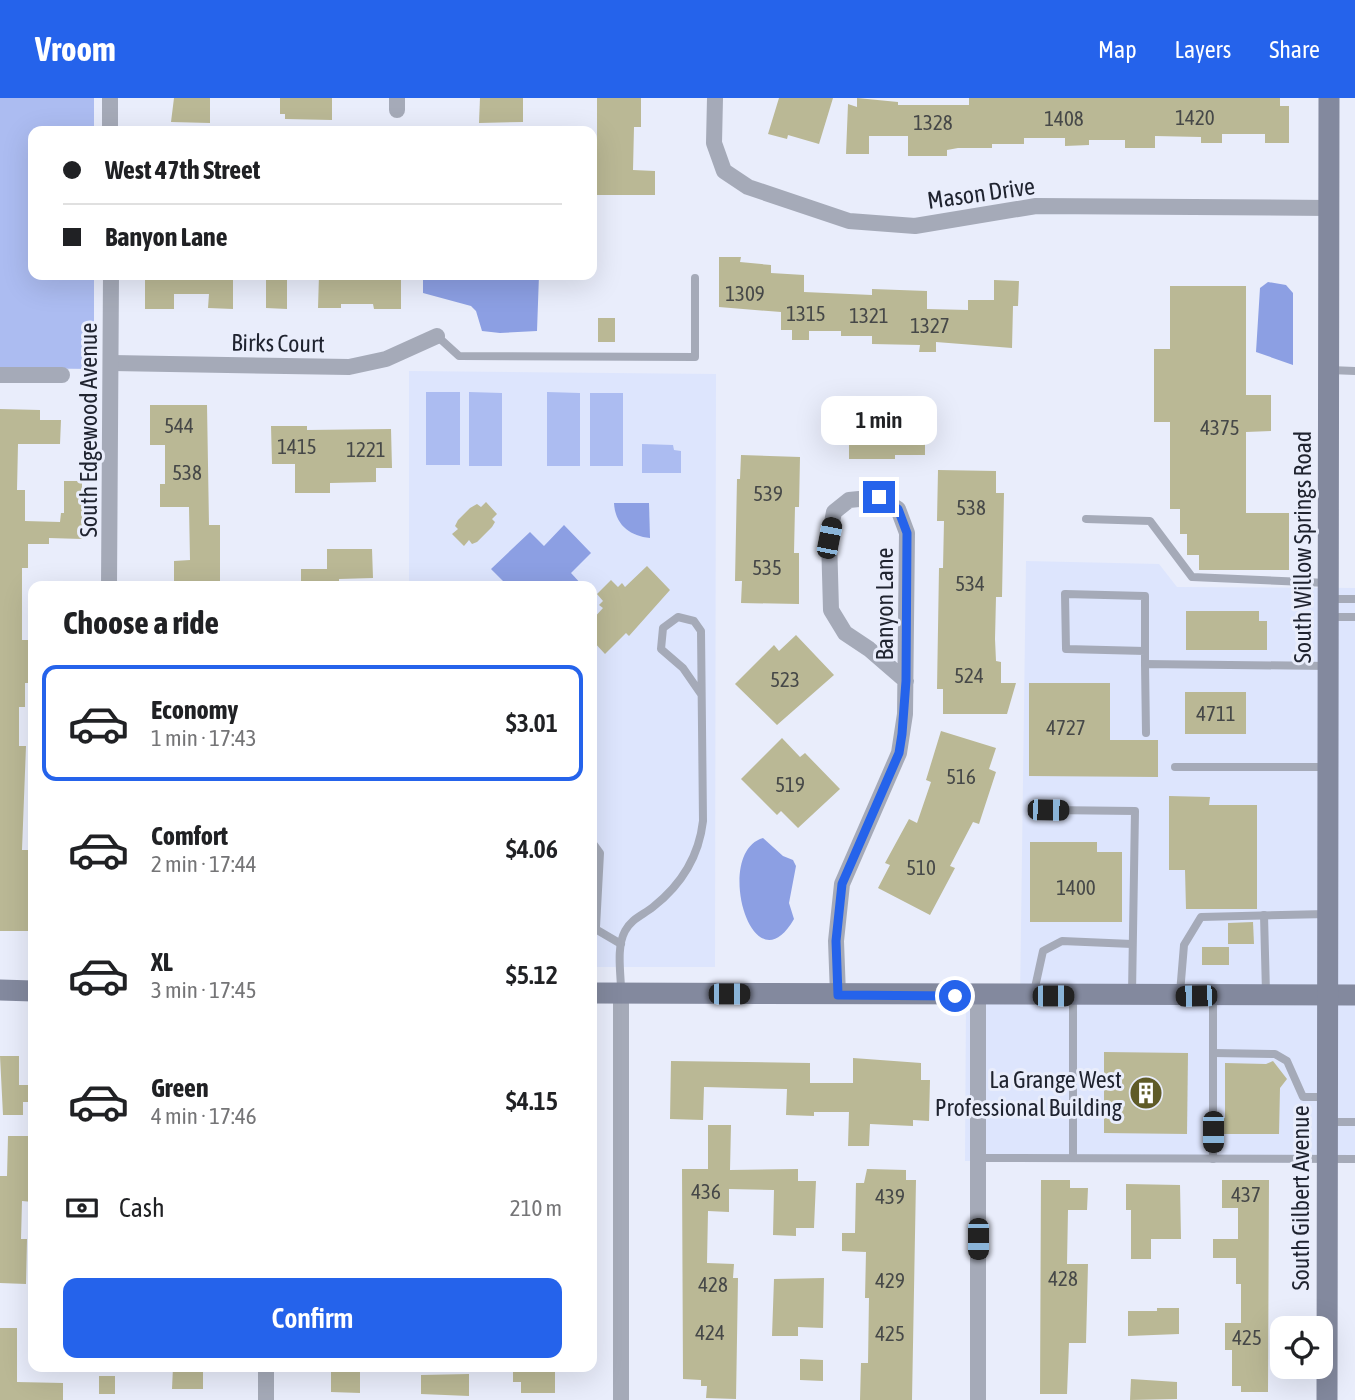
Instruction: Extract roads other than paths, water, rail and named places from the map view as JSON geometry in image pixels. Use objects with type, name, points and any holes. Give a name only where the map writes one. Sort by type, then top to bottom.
[{"type":"street","points":[[110,98],[110,126]]},
{"type":"street","name":"Mason Drive","points":[[715,98],[715,143],[724,171],[748,187],[849,221],[915,226],[1036,206],[1329,208]]},
{"type":"street","name":"South Willow Springs Road","points":[[1327,995],[1329,98]]},
{"type":"street","name":"South Edgewood Avenue","points":[[109,581],[111,280]]},
{"type":"street","name":"Birks Court","points":[[112,363],[349,367],[386,359],[437,336]]},
{"type":"street","points":[[0,375],[62,375]]},
{"type":"street","name":"Banyon Lane","points":[[838,995],[836,941],[842,884],[899,753],[906,681],[907,533],[898,509],[879,497],[849,500],[834,512],[829,538],[831,610],[845,633],[869,649],[906,681]]},
{"type":"street","points":[[0,990],[28,991]]},
{"type":"street","points":[[597,993],[1355,995]]},
{"type":"street","points":[[621,994],[621,1400]]},
{"type":"street","name":"South Gilbert Avenue","points":[[1327,995],[1327,1400]]},
{"type":"street","points":[[978,996],[978,1400]]},
{"type":"street","points":[[266,1372],[266,1400]]},
{"type":"lane","points":[[437,336],[459,356],[695,357],[695,278]]},
{"type":"lane","points":[[1328,370],[1355,371]]},
{"type":"lane","points":[[1086,519],[1150,521],[1192,577],[1328,600],[1355,599]]},
{"type":"lane","points":[[1145,651],[1066,649],[1065,594],[1145,596],[1146,733]]},
{"type":"lane","points":[[1328,600],[1355,617]]},
{"type":"lane","points":[[621,994],[621,944],[625,932],[634,920],[657,905],[690,867],[702,838],[701,631],[694,621],[678,617],[663,628],[661,649],[682,668],[701,694]]},
{"type":"lane","points":[[1145,664],[1328,666]]},
{"type":"lane","points":[[1175,766],[1327,767]]},
{"type":"lane","points":[[1048,810],[1135,811],[1132,996]]},
{"type":"lane","points":[[597,849],[600,853],[597,874]]},
{"type":"lane","points":[[1180,996],[1184,945],[1200,917],[1327,914]]},
{"type":"lane","points":[[1264,915],[1266,996]]},
{"type":"lane","points":[[597,930],[621,944]]},
{"type":"lane","points":[[1033,996],[1043,951],[1062,941],[1132,944]]},
{"type":"lane","points":[[1073,996],[1073,1158]]},
{"type":"lane","points":[[1213,996],[1213,1159]]},
{"type":"lane","points":[[1213,1053],[1275,1054],[1287,1061],[1303,1097],[1327,1097]]},
{"type":"lane","points":[[1327,1122],[1355,1122]]},
{"type":"lane","points":[[978,1158],[1355,1159]]},
{"type":"place","name":"La Grange West Professional Building","points":[[1146,1093]]}]
